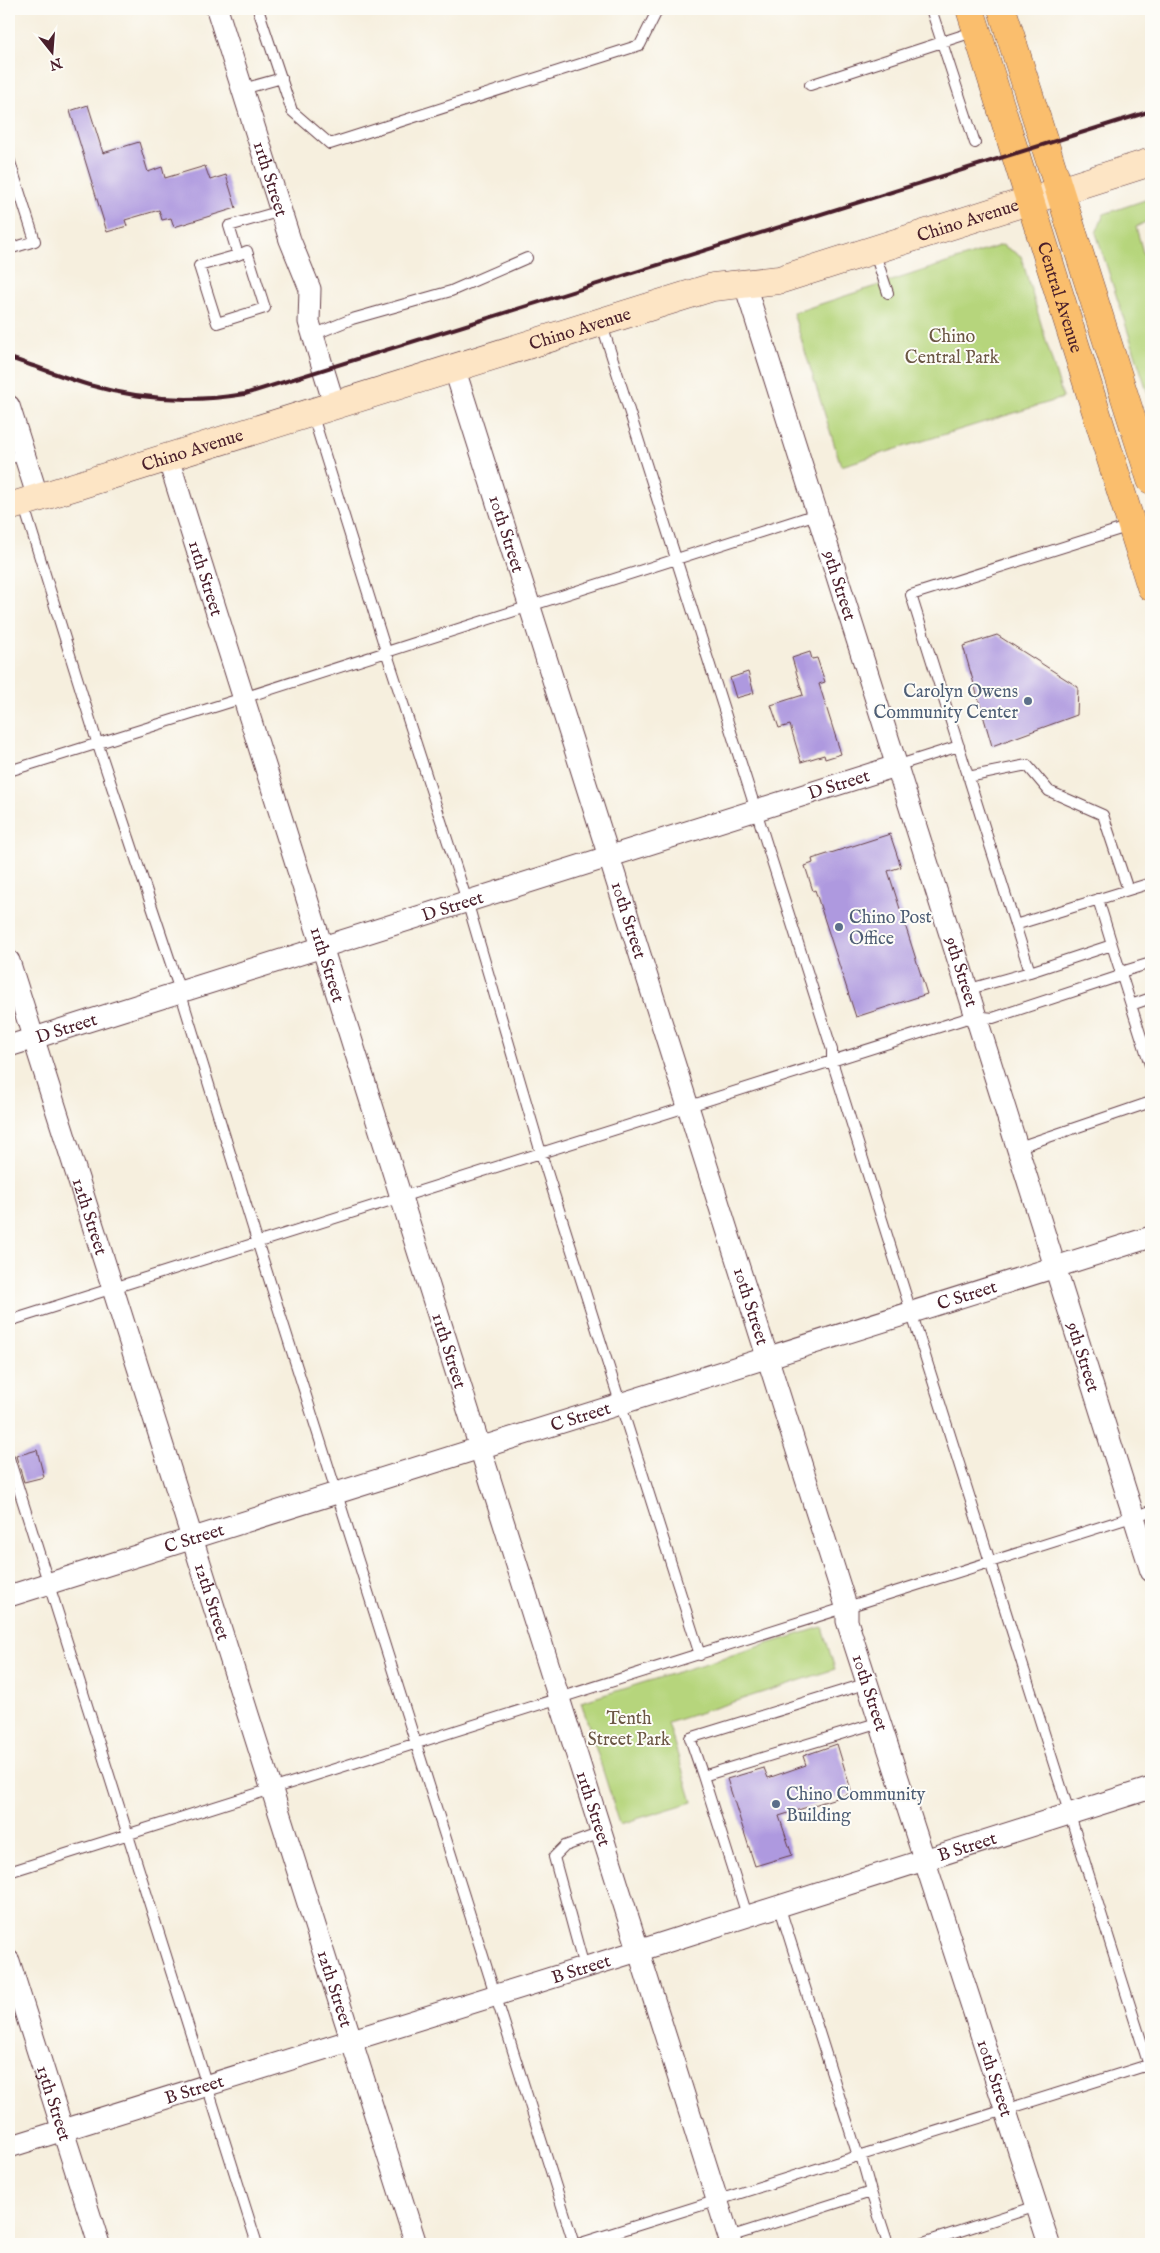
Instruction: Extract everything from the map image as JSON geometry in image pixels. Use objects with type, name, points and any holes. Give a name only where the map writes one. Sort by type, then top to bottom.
[{"type":"main road","name":"Central Avenue","points":[[1002,9],[1151,480]]},
{"type":"main road","name":"Central Avenue","points":[[973,20],[1131,526],[1147,562],[1151,587]]},
{"type":"main road","name":"Chino Avenue","points":[[23,502],[600,321],[713,287],[779,280],[1151,162]]},
{"type":"street","name":"11th Street","points":[[217,9],[281,211],[310,289],[309,322],[313,335],[323,408]]},
{"type":"street","name":"9th Street","points":[[745,285],[974,1016],[982,1031],[1056,1266],[1142,1514],[1151,1571]]},
{"type":"street","name":"10th Street","points":[[454,367],[611,857],[847,1609],[847,1621],[1049,2244]]},
{"type":"street","points":[[9,406],[23,502]]},
{"type":"street","name":"11th Street","points":[[168,458],[601,1833],[640,1950],[730,2241]]},
{"type":"street","name":"D Street","points":[[9,1046],[896,766]]},
{"type":"street","name":"12th Street","points":[[9,960],[416,2244]]},
{"type":"street","name":"C Street","points":[[9,1596],[1151,1237]]},
{"type":"street","name":"B Street","points":[[9,2147],[1151,1788]]},
{"type":"street","name":"13th Street","points":[[9,1961],[99,2244]]},
{"type":"lane","points":[[258,9],[292,111],[330,144],[640,45],[658,9]]},
{"type":"lane","points":[[931,9],[975,143]]},
{"type":"lane","points":[[810,85],[942,42],[973,20]]},
{"type":"lane","points":[[243,90],[282,78]]},
{"type":"lane","points":[[9,159],[35,241],[9,249]]},
{"type":"lane","points":[[238,254],[229,226],[281,211]]},
{"type":"lane","points":[[873,250],[888,292]]},
{"type":"lane","points":[[247,251],[265,308],[217,323],[199,266],[238,254],[247,251]]},
{"type":"lane","points":[[313,335],[352,319],[451,291],[527,258]]},
{"type":"lane","points":[[578,2244],[1006,2110],[1151,2067],[990,1563],[832,1061],[832,1050],[754,811],[677,560],[600,321]]},
{"type":"lane","points":[[323,408],[386,651],[467,901],[541,1152],[700,1655]]},
{"type":"lane","points":[[23,502],[98,742],[180,992],[336,1493],[574,2244]]},
{"type":"lane","points":[[9,771],[817,514]]},
{"type":"lane","points":[[1030,972],[911,595],[1131,526]]},
{"type":"lane","points":[[896,766],[959,746]]},
{"type":"lane","points":[[968,776],[1027,764],[1049,791],[1103,815],[1128,890]]},
{"type":"lane","points":[[1015,925],[1151,883]]},
{"type":"lane","points":[[1098,900],[1131,1004],[1148,1049],[1151,1068]]},
{"type":"lane","points":[[966,990],[1030,972],[1112,945]]},
{"type":"lane","points":[[9,1322],[112,1288],[402,1199],[541,1152],[689,1108],[974,1016],[993,1018],[1117,978],[1121,972],[1151,963]]},
{"type":"lane","points":[[1131,1004],[1151,998]]},
{"type":"lane","points":[[1019,1146],[1151,1102]]},
{"type":"lane","points":[[9,1458],[205,2085],[257,2244]]},
{"type":"lane","points":[[9,1872],[847,1609],[1142,1514]]},
{"type":"lane","points":[[747,1915],[690,1738],[868,1683]]},
{"type":"lane","points":[[703,1776],[880,1722]]},
{"type":"lane","points":[[584,1967],[554,1857],[565,1846],[601,1833]]},
{"type":"lane","points":[[779,1904],[888,2244]]},
{"type":"lane","points":[[730,2241],[872,2192]]},
{"type":"lane","points":[[920,2244],[1037,2206]]},
{"type":"green space","points":[[1151,198],[1151,219],[1136,227],[1151,281],[1151,403],[1096,233],[1104,214]]},
{"type":"green space","name":"Chino Central Park","points":[[1002,245],[1021,256],[1063,398],[841,466],[793,313]]},
{"type":"green space","name":"Tenth Street Park","points":[[822,1627],[835,1669],[668,1723],[692,1802],[620,1824],[581,1702]]},
{"type":"building","points":[[88,105],[103,153],[139,142],[148,172],[162,167],[165,178],[205,166],[210,180],[226,175],[236,208],[174,227],[171,218],[162,220],[159,210],[125,220],[127,226],[107,232],[70,111]]},
{"type":"building","name":"Carolyn Owens Community Center","points":[[997,635],[1078,687],[1077,715],[992,746],[963,646]]},
{"type":"building","points":[[810,652],[812,659],[817,658],[825,682],[819,684],[841,754],[825,759],[824,755],[801,762],[790,725],[779,728],[771,705],[803,695],[792,658]]},
{"type":"building","points":[[748,672],[754,693],[736,698],[730,678]]},
{"type":"building","points":[[890,834],[901,867],[888,871],[927,994],[856,1017],[815,890],[813,891],[805,866],[813,863],[812,859]]},
{"type":"building","points":[[37,1450],[44,1477],[24,1482],[16,1456]]},
{"type":"building","name":"Chino Community Building","points":[[837,1744],[852,1793],[779,1816],[792,1855],[755,1866],[727,1779],[764,1768],[768,1778],[806,1765],[803,1756]]},
{"type":"railway","points":[[9,358],[89,385],[147,397],[186,399],[245,394],[1151,111]]},
{"type":"place","name":"Carolyn Owens Community Center","points":[[1028,701]]},
{"type":"place","name":"Chino Post Office","points":[[839,927]]},
{"type":"place","name":"Chino Community Building","points":[[776,1804]]}]
